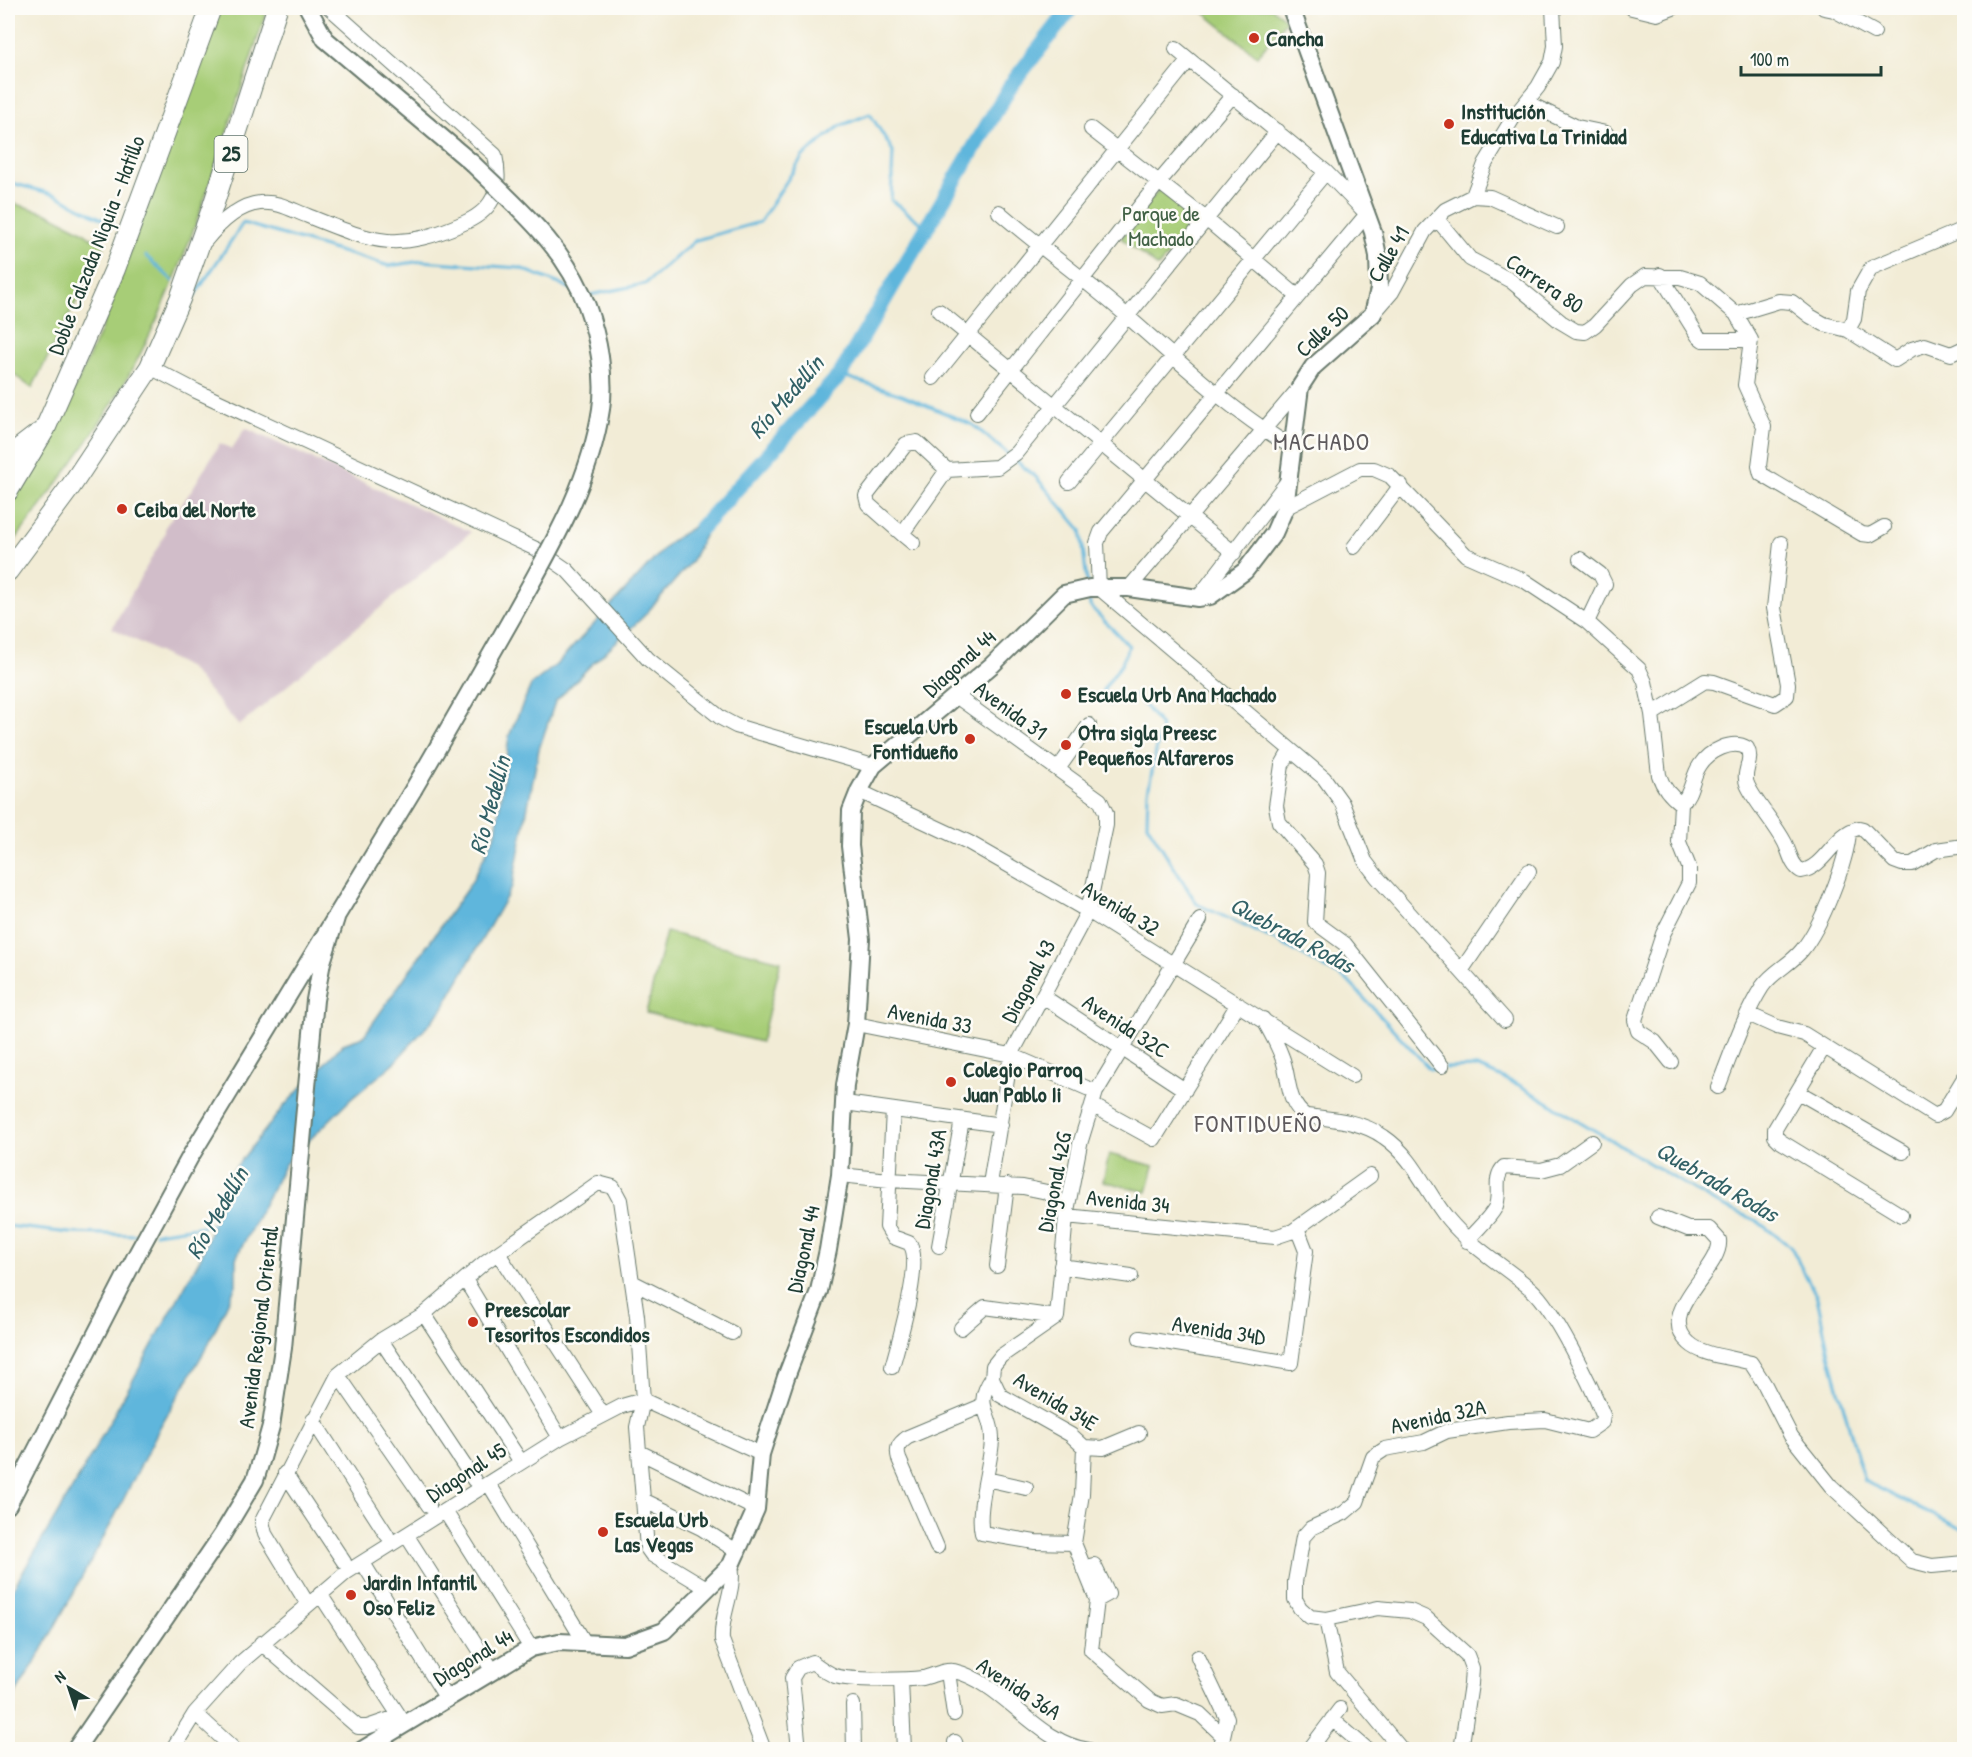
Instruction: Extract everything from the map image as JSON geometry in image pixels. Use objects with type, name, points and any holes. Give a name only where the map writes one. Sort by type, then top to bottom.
[{"type":"highway","name":"Doble Calzada Niquia - Hatillo","points":[[8,491],[45,429],[120,256],[211,8]]},
{"type":"highway","name":"25","points":[[8,571],[71,486],[150,367],[180,299],[213,206],[277,8]]},
{"type":"highway","points":[[8,457],[45,429]]},
{"type":"main road","points":[[8,1505],[155,1219],[236,1079],[413,790],[528,589],[570,511],[586,470],[602,408],[602,377],[597,342],[587,305],[568,267],[545,236],[472,163],[325,39],[308,8]]},
{"type":"main road","name":"Calle 50","points":[[1198,597],[1210,596],[1245,571],[1274,533],[1285,508],[1300,387],[1313,367],[1373,314],[1379,289],[1378,255],[1366,214],[1291,8]]},
{"type":"main road","points":[[1095,588],[1130,588],[1198,597]]},
{"type":"main road","name":"Diagonal 44","points":[[362,1749],[402,1720],[447,1699],[531,1648],[559,1642],[625,1644],[664,1631],[734,1558],[756,1509],[761,1454],[783,1386],[819,1291],[840,1175],[845,1103],[856,1024],[861,939],[850,846],[851,811],[873,766],[956,696],[1064,594],[1095,588]]},
{"type":"main road","name":"Avenida Regional Oriental","points":[[75,1749],[185,1591],[255,1480],[271,1425],[283,1348],[315,1000],[322,962],[336,918]]},
{"type":"street","points":[[193,257],[213,231],[231,215],[247,206],[260,203],[279,204],[349,232],[391,243],[433,237],[486,210],[493,200],[499,187],[500,173],[495,155],[330,8]]},
{"type":"street","points":[[1553,8],[1556,46],[1552,62],[1513,118],[1485,164],[1473,196],[1490,197],[1557,227]]},
{"type":"street","points":[[1632,8],[1657,14],[1673,8]]},
{"type":"street","points":[[1824,8],[1834,10],[1874,32]]},
{"type":"street","points":[[1176,49],[1326,172],[1366,214],[1296,295],[1101,532],[1097,543],[1095,588],[1160,637],[1324,778],[1342,803],[1365,861],[1505,1020]]},
{"type":"street","points":[[933,378],[1189,60]]},
{"type":"street","points":[[977,413],[1159,182],[1233,95]]},
{"type":"street","points":[[1526,102],[1576,127],[1606,133]]},
{"type":"street","points":[[1091,129],[1206,219],[1296,295]]},
{"type":"street","points":[[913,543],[868,504],[866,496],[906,444],[917,442],[947,470],[997,467],[1011,456],[1278,131]]},
{"type":"street","points":[[1069,482],[1251,259],[1326,172]]},
{"type":"street","name":"Calle 41","points":[[1373,314],[1392,292],[1408,266],[1418,242],[1437,219],[1445,210],[1473,196]]},
{"type":"street","points":[[999,212],[1263,430],[1292,447]]},
{"type":"street","name":"Carrera 80","points":[[1437,219],[1470,259],[1511,281],[1561,322],[1576,331],[1586,332],[1595,325],[1632,285],[1645,276],[1660,275]]},
{"type":"street","points":[[1848,330],[1854,319],[1858,291],[1871,268],[1961,230]]},
{"type":"street","points":[[1660,275],[1700,283],[1736,314],[1751,340],[1745,385],[1764,427],[1759,466],[1761,474],[1767,480],[1862,534],[1870,535],[1884,527]]},
{"type":"street","points":[[1660,275],[1698,336],[1703,340],[1751,340]]},
{"type":"street","points":[[1736,314],[1779,301],[1792,302],[1824,324],[1848,330],[1884,356],[1895,360],[1912,349],[1925,345],[1952,354],[1965,348]]},
{"type":"street","points":[[939,311],[1234,553]]},
{"type":"street","points":[[150,367],[196,391],[538,550],[567,570],[598,601],[648,658],[705,706],[736,726],[873,766]]},
{"type":"street","points":[[1130,588],[1300,387]]},
{"type":"street","points":[[1285,508],[1360,469],[1374,470],[1390,476],[1466,555],[1525,581],[1587,622],[1639,669],[1645,682],[1652,714],[1661,784],[1681,804]]},
{"type":"street","points":[[902,534],[947,470]]},
{"type":"street","points":[[1198,597],[1287,482]]},
{"type":"street","points":[[1354,548],[1401,485]]},
{"type":"street","points":[[1652,714],[1705,681],[1714,682],[1775,704],[1787,696],[1788,684],[1774,608],[1781,543]]},
{"type":"street","points":[[1580,559],[1600,574],[1605,584],[1587,622]]},
{"type":"street","name":"Avenida 31","points":[[956,696],[1100,800]]},
{"type":"street","points":[[1058,769],[1089,725]]},
{"type":"street","points":[[1671,1062],[1655,1042],[1638,1031],[1635,1023],[1663,934],[1689,883],[1689,867],[1679,842],[1681,804],[1692,791],[1701,763],[1722,748],[1742,745],[1750,754],[1746,773],[1748,786],[1771,817],[1796,868],[1806,870],[1815,865],[1854,829],[1863,829],[1894,861],[1902,864],[1912,864],[1936,850],[1965,846]]},
{"type":"street","points":[[1290,751],[1282,765],[1276,807],[1279,822],[1315,864],[1318,873],[1316,922],[1345,944],[1442,1066]]},
{"type":"street","name":"Avenida 32","points":[[859,791],[968,842],[1088,911],[1263,1019],[1303,1048],[1352,1076]]},
{"type":"street","name":"Diagonal 43","points":[[990,1184],[1011,1054],[1044,997],[1088,911],[1106,825],[1106,813],[1100,800]]},
{"type":"street","points":[[1718,1088],[1748,1014],[1769,977],[1800,952],[1818,925],[1848,848],[1849,832]]},
{"type":"street","points":[[1461,971],[1529,871]]},
{"type":"street","name":"Diagonal 42G","points":[[1057,1317],[1066,1216],[1080,1144],[1094,1099],[1121,1049],[1200,920]]},
{"type":"street","name":"Avenida 32C","points":[[1044,997],[1185,1090]]},
{"type":"street","points":[[1185,1090],[1238,1004]]},
{"type":"street","points":[[1748,1014],[1777,1027],[1803,1034],[1935,1116],[1944,1111],[1965,1078]]},
{"type":"street","name":"Avenida 32A","points":[[1263,1019],[1283,1058],[1292,1102],[1298,1110],[1306,1116],[1342,1121],[1369,1129],[1390,1141],[1413,1166],[1446,1217],[1467,1241],[1532,1290],[1542,1301],[1596,1398],[1603,1415],[1602,1422],[1589,1431],[1545,1420],[1508,1422],[1447,1431],[1424,1442],[1385,1449],[1377,1453],[1373,1457],[1357,1502],[1344,1513],[1311,1528],[1304,1537],[1295,1582],[1296,1599],[1300,1608],[1310,1617],[1326,1620]]},
{"type":"street","name":"Avenida 33","points":[[856,1024],[1011,1054],[1094,1099],[1152,1139],[1185,1090]]},
{"type":"street","points":[[1824,1047],[1775,1130],[1775,1136],[1779,1141],[1900,1215]]},
{"type":"street","points":[[1798,1092],[1903,1152]]},
{"type":"street","points":[[845,1103],[1001,1125]]},
{"type":"street","points":[[892,1367],[910,1289],[914,1251],[909,1243],[893,1237],[887,1227],[893,1110]]},
{"type":"street","name":"Diagonal 43A","points":[[939,1246],[962,1119]]},
{"type":"street","points":[[1467,1241],[1496,1207],[1498,1178],[1504,1167],[1541,1170],[1560,1165],[1592,1142]]},
{"type":"street","name":"Avenida 34","points":[[840,1175],[889,1180],[1007,1185],[1047,1192],[1058,1200],[1066,1216],[1275,1237],[1297,1228],[1370,1176]]},
{"type":"street","points":[[307,1604],[262,1528],[263,1514],[339,1375],[381,1340],[424,1314],[498,1253],[598,1183],[613,1187],[620,1200],[632,1282],[643,1400],[637,1421],[647,1548],[652,1555],[705,1587]]},
{"type":"street","points":[[997,1266],[1007,1185]]},
{"type":"street","points":[[1658,1217],[1688,1229],[1709,1229],[1719,1240],[1716,1255],[1691,1291],[1680,1313],[1681,1333],[1689,1343],[1700,1350],[1751,1363],[1791,1436],[1807,1458],[1831,1486],[1912,1561],[1932,1566],[1965,1563]]},
{"type":"street","name":"Avenida 34D","points":[[1140,1338],[1292,1363],[1306,1251],[1297,1228]]},
{"type":"street","points":[[498,1253],[603,1415]]},
{"type":"street","points":[[1061,1266],[1131,1276]]},
{"type":"street","points":[[466,1281],[560,1438]]},
{"type":"street","points":[[632,1282],[732,1332]]},
{"type":"street","points":[[961,1328],[985,1307],[1057,1317]]},
{"type":"street","points":[[424,1314],[521,1462]]},
{"type":"street","points":[[1057,1317],[1000,1356],[993,1366],[992,1378],[982,1397],[982,1406],[992,1438],[981,1529],[985,1534],[1035,1542],[1074,1543]]},
{"type":"street","points":[[381,1340],[474,1480]]},
{"type":"street","points":[[339,1375],[429,1506]]},
{"type":"street","name":"Avenida 34E","points":[[992,1378],[1000,1395],[1071,1435],[1084,1447],[1102,1448],[1139,1432]]},
{"type":"street","points":[[643,1400],[761,1454]]},
{"type":"street","name":"Diagonal 45","points":[[172,1749],[195,1713],[261,1643],[320,1594],[363,1563],[560,1438],[603,1415],[643,1400]]},
{"type":"street","points":[[938,1547],[896,1451],[899,1443],[908,1437],[982,1406]]},
{"type":"street","points":[[313,1420],[387,1535]]},
{"type":"street","points":[[1084,1447],[1082,1494],[1074,1543],[1097,1600],[1091,1650],[1149,1700],[1162,1706],[1176,1704],[1200,1714],[1222,1735]]},
{"type":"street","points":[[641,1453],[756,1509]]},
{"type":"street","points":[[285,1473],[344,1562]]},
{"type":"street","points":[[986,1479],[1026,1488]]},
{"type":"street","points":[[489,1484],[585,1643]]},
{"type":"street","points":[[645,1501],[701,1528],[734,1558],[733,1579],[721,1629],[722,1640],[764,1749]]},
{"type":"street","points":[[445,1511],[531,1648]]},
{"type":"street","points":[[407,1536],[493,1671]]},
{"type":"street","points":[[363,1563],[447,1699]]},
{"type":"street","points":[[261,1643],[358,1727],[402,1720],[320,1594]]},
{"type":"street","points":[[1402,1749],[1337,1672],[1326,1620],[1378,1608],[1410,1611],[1426,1618],[1451,1638],[1467,1655],[1472,1668],[1461,1749]]},
{"type":"street","points":[[1198,1657],[1227,1718],[1220,1749]]},
{"type":"street","name":"Avenida 36A","points":[[799,1749],[792,1678],[798,1668],[812,1662],[832,1675],[843,1678],[901,1680],[953,1671],[983,1685],[1056,1737],[1076,1748],[1089,1749]]},
{"type":"street","points":[[948,1672],[954,1714]]},
{"type":"street","points":[[901,1680],[904,1749]]},
{"type":"street","points":[[853,1704],[854,1749]]},
{"type":"street","points":[[195,1713],[235,1749]]},
{"type":"street","points":[[1309,1749],[1336,1714],[1368,1749]]},
{"type":"shaded area","points":[[245,428],[471,532],[239,726],[189,668],[112,628],[165,534],[165,527],[191,491],[220,443],[232,449]]},
{"type":"green space","points":[[220,8],[268,8],[192,235],[155,323],[134,366],[106,414],[8,550],[8,504],[61,419],[100,332]]},
{"type":"green space","name":"Cancha","points":[[1198,8],[1272,8],[1287,20],[1257,56]]},
{"type":"green space","name":"Parque de Machado","points":[[1160,188],[1198,220],[1158,267],[1121,238]]},
{"type":"green space","points":[[8,202],[47,213],[82,231],[104,247],[32,388],[8,370]]},
{"type":"green space","points":[[666,932],[781,961],[761,1042],[646,1013]]},
{"type":"green space","points":[[1109,1154],[1154,1166],[1147,1192],[1103,1181]]},
{"type":"water","points":[[716,512],[691,562],[643,617],[555,702],[539,749],[512,887],[441,1011],[392,1065],[351,1099],[285,1164],[236,1258],[236,1285],[207,1347],[161,1425],[113,1520],[40,1654],[8,1706],[8,1597],[78,1479],[201,1257],[234,1169],[285,1105],[343,1044],[363,1037],[471,883],[496,833],[509,736],[531,685],[556,665],[671,541]]},
{"type":"waterway","name":"Río Medellín","points":[[701,528],[840,375],[1011,85],[1071,8]]},
{"type":"waterway","points":[[590,295],[645,284],[696,240],[760,222],[803,156],[840,126],[870,114],[893,151],[891,200],[926,227]]},
{"type":"waterway","points":[[8,182],[56,195],[114,225]]},
{"type":"waterway","points":[[195,295],[243,223],[389,266],[422,261],[520,268],[572,289]]},
{"type":"waterway","points":[[146,256],[173,281]]},
{"type":"waterway","name":"Quebrada Rodas","points":[[840,375],[902,395],[973,425],[1008,454]]},
{"type":"waterway","name":"Quebrada Rodas","points":[[1015,460],[1036,477],[1081,530],[1087,583]]},
{"type":"waterway","name":"Quebrada Rodas","points":[[1089,595],[1090,606],[1129,646],[1121,665],[1103,690],[1110,704],[1136,695],[1161,726],[1148,792],[1147,824],[1197,904],[1277,941],[1347,980],[1430,1069],[1438,1069]]},
{"type":"waterway","name":"Quebrada Rodas","points":[[1445,1068],[1477,1067],[1519,1085],[1714,1202],[1757,1221],[1791,1247],[1817,1297],[1829,1354],[1864,1481],[1964,1530]]},
{"type":"waterway","points":[[155,1233],[217,1224]]},
{"type":"waterway","points":[[8,1226],[70,1233],[140,1235]]},
{"type":"place","name":"Cancha","points":[[1254,38]]},
{"type":"place","name":"Institución Educativa La Trinidad","points":[[1449,124]]},
{"type":"place","name":"Ceiba del Norte","points":[[122,509]]},
{"type":"place","name":"Escuela Urb Ana Machado","points":[[1066,694]]},
{"type":"place","name":"Escuela Urb Fontidueño","points":[[970,739]]},
{"type":"place","name":"Otra sigla Preesc Pequeños Alfareros","points":[[1066,745]]},
{"type":"place","name":"Colegio Parroq Juan Pablo Ii","points":[[951,1082]]},
{"type":"place","name":"Preescolar Tesoritos Escondidos","points":[[473,1322]]},
{"type":"place","name":"Escuela Urb Las Vegas","points":[[603,1532]]},
{"type":"place","name":"Jardin Infantil Oso Feliz","points":[[351,1595]]},
{"type":"district","name":"MACHADO","points":[[1322,442]]},
{"type":"district","name":"FONTIDUEÑO","points":[[1259,1124]]}]
